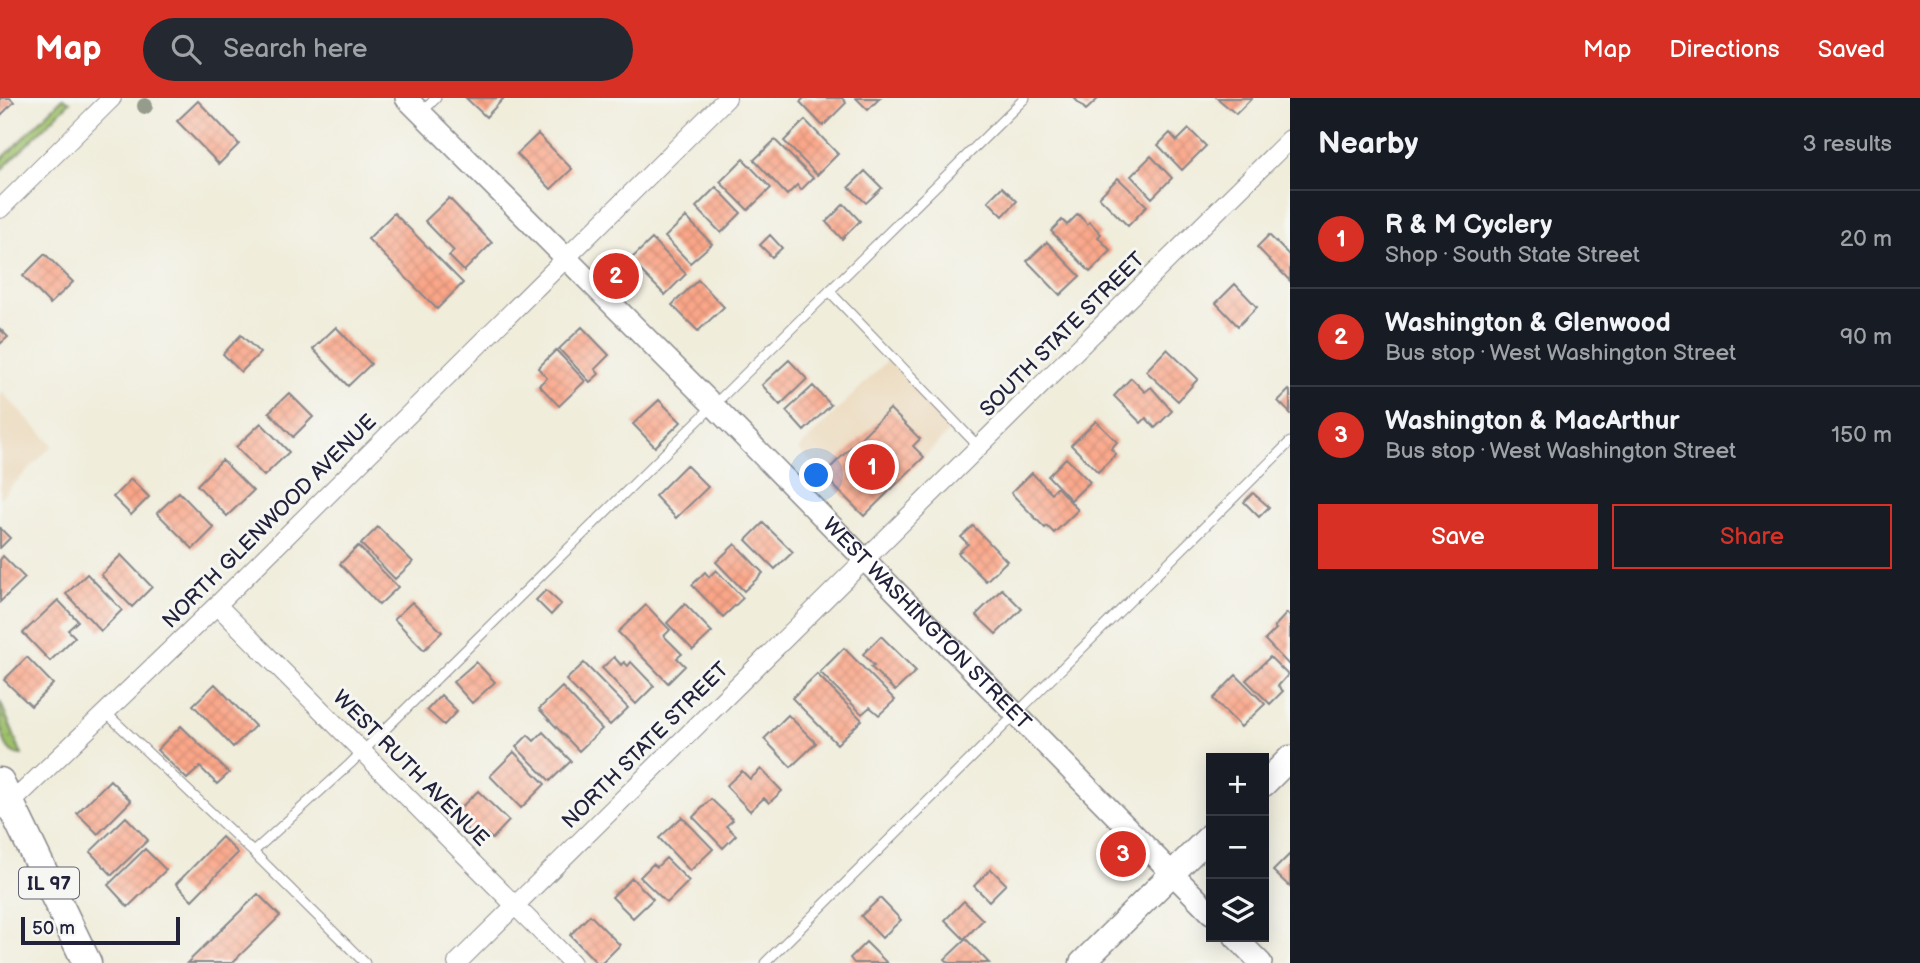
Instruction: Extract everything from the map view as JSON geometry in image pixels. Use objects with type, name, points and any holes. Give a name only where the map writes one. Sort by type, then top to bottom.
[{"type":"main road","points":[[1269,778],[1290,758]]},
{"type":"main road","name":"IL 97","points":[[4,800],[87,963]]},
{"type":"main road","points":[[1082,963],[1206,840]]},
{"type":"street","points":[[0,209],[112,98]]},
{"type":"street","name":"NORTH GLENWOOD AVENUE","points":[[4,800],[106,712],[218,605],[727,98]]},
{"type":"street","name":"WEST WASHINGTON STREET","points":[[421,103],[567,258],[1206,908]]},
{"type":"street","name":"SOUTH STATE STREET","points":[[865,559],[1290,139]]},
{"type":"street","name":"NORTH STATE STREET","points":[[457,963],[865,559]]},
{"type":"street","name":"WEST RUTH AVENUE","points":[[218,605],[572,963]]},
{"type":"street","points":[[1240,942],[1261,963]]},
{"type":"lane","points":[[253,852],[363,750],[1025,98]]},
{"type":"lane","points":[[829,291],[980,448]]},
{"type":"lane","points":[[765,963],[1290,442]]},
{"type":"lane","points":[[106,712],[365,963]]},
{"type":"shaded area","points":[[888,360],[954,427],[864,517],[798,449]]},
{"type":"shaded area","points":[[0,390],[53,445],[0,498]]},
{"type":"green space","points":[[63,98],[70,102],[0,171],[0,161]]},
{"type":"green space","points":[[0,701],[22,755],[9,749],[5,743]]},
{"type":"building","points":[[0,98],[10,98],[14,102],[0,116]]},
{"type":"building","points":[[466,98],[504,98],[486,117]]},
{"type":"building","points":[[804,98],[842,98],[846,103],[823,126],[800,102]]},
{"type":"building","points":[[856,98],[880,98],[868,110]]},
{"type":"building","points":[[1074,98],[1099,98],[1086,110]]},
{"type":"building","points":[[1217,98],[1252,98],[1236,114]]},
{"type":"building","points":[[198,101],[239,144],[219,164],[177,121]]},
{"type":"building","points":[[805,120],[838,154],[817,175],[784,141]]},
{"type":"building","points":[[1189,129],[1206,146],[1182,170],[1158,145],[1170,133],[1177,141]]},
{"type":"building","points":[[538,134],[572,169],[551,189],[517,154]]},
{"type":"building","points":[[775,140],[813,178],[801,190],[797,185],[787,195],[754,160]]},
{"type":"building","points":[[1151,156],[1172,178],[1152,198],[1131,176]]},
{"type":"building","points":[[743,159],[771,188],[748,210],[720,182]]},
{"type":"building","points":[[865,171],[882,188],[866,203],[849,187]]},
{"type":"building","points":[[1118,178],[1147,206],[1128,226],[1099,197]]},
{"type":"building","points":[[716,187],[741,213],[721,233],[696,207]]},
{"type":"building","points":[[1002,187],[1017,201],[1003,216],[988,201]]},
{"type":"building","points":[[449,198],[492,243],[464,271],[449,256],[454,251],[425,221]]},
{"type":"building","points":[[844,204],[860,221],[842,239],[826,222]]},
{"type":"building","points":[[394,213],[463,283],[437,309],[368,239]]},
{"type":"building","points":[[1078,214],[1101,234],[1098,237],[1111,251],[1090,272],[1051,231],[1062,220],[1067,225]]},
{"type":"building","points":[[686,217],[712,244],[690,263],[665,237]]},
{"type":"building","points":[[770,235],[782,248],[772,257],[760,245]]},
{"type":"building","points":[[1269,235],[1290,256],[1290,281],[1257,247]]},
{"type":"building","points":[[652,239],[686,274],[665,295],[630,260]]},
{"type":"building","points":[[1047,242],[1080,276],[1060,295],[1027,261]]},
{"type":"building","points":[[45,254],[73,282],[50,304],[23,276]]},
{"type":"building","points":[[698,280],[724,307],[698,331],[672,305]]},
{"type":"building","points":[[1235,284],[1257,307],[1238,326],[1216,303]]},
{"type":"building","points":[[336,327],[371,364],[348,386],[313,349]]},
{"type":"building","points":[[582,327],[609,355],[595,369],[599,374],[590,382],[559,349]]},
{"type":"building","points":[[0,329],[8,337],[0,344]]},
{"type":"building","points":[[241,335],[260,353],[241,372],[223,354]]},
{"type":"building","points":[[1167,349],[1198,379],[1178,401],[1146,371]]},
{"type":"building","points":[[556,350],[585,381],[559,406],[539,385],[547,378],[538,368]]},
{"type":"building","points":[[789,360],[807,379],[780,405],[762,385]]},
{"type":"building","points":[[1131,378],[1145,392],[1151,387],[1172,411],[1155,428],[1146,418],[1141,423],[1114,396]]},
{"type":"building","points":[[813,386],[831,405],[804,431],[786,411]]},
{"type":"building","points":[[1290,391],[1290,413],[1278,401]]},
{"type":"building","points":[[289,393],[313,417],[293,437],[269,412]]},
{"type":"building","points":[[659,400],[681,422],[655,447],[633,424]]},
{"type":"building","points":[[890,409],[920,439],[913,446],[924,457],[864,516],[823,475]]},
{"type":"building","points":[[1096,421],[1117,442],[1111,449],[1116,454],[1098,472],[1071,445]]},
{"type":"building","points":[[261,423],[289,452],[264,476],[236,447]]},
{"type":"building","points":[[1066,458],[1090,482],[1071,500],[1048,476]]},
{"type":"building","points":[[222,460],[253,491],[227,516],[197,485]]},
{"type":"building","points":[[686,465],[708,487],[676,518],[655,496]]},
{"type":"building","points":[[1032,473],[1051,493],[1057,487],[1078,510],[1054,533],[1047,526],[1045,528],[1011,493]]},
{"type":"building","points":[[131,479],[149,497],[131,515],[113,497]]},
{"type":"building","points":[[179,492],[214,528],[193,549],[157,513]]},
{"type":"building","points":[[1253,493],[1269,507],[1259,517],[1244,502]]},
{"type":"building","points":[[763,523],[793,552],[775,569],[746,540]]},
{"type":"building","points":[[973,526],[1007,561],[986,581],[958,553],[968,544],[961,537]]},
{"type":"building","points":[[378,527],[413,562],[395,579],[361,544]]},
{"type":"building","points":[[0,528],[10,538],[0,548]]},
{"type":"building","points":[[735,544],[763,573],[744,591],[716,562]]},
{"type":"building","points":[[358,546],[398,587],[379,605],[340,564]]},
{"type":"building","points":[[121,555],[152,587],[132,607],[101,575]]},
{"type":"building","points":[[3,556],[25,578],[0,602],[0,560]]},
{"type":"building","points":[[716,570],[743,598],[723,617],[692,585],[705,572],[709,577]]},
{"type":"building","points":[[87,574],[122,610],[101,631],[66,594]]},
{"type":"building","points":[[1002,589],[1022,609],[996,634],[976,615]]},
{"type":"building","points":[[546,590],[561,604],[551,615],[536,600]]},
{"type":"building","points":[[58,600],[78,621],[68,630],[75,637],[50,661],[23,633]]},
{"type":"building","points":[[412,602],[442,632],[424,650],[394,619]]},
{"type":"building","points":[[685,604],[712,632],[693,650],[667,623]]},
{"type":"building","points":[[646,605],[670,630],[664,636],[682,654],[677,658],[685,666],[668,683],[618,632]]},
{"type":"building","points":[[1287,613],[1290,617],[1290,666],[1265,640]]},
{"type":"building","points":[[881,636],[916,671],[895,691],[871,667],[874,665],[863,654]]},
{"type":"building","points":[[844,648],[895,700],[879,715],[870,707],[862,714],[820,672]]},
{"type":"building","points":[[27,657],[53,684],[31,706],[4,680]]},
{"type":"building","points":[[614,657],[621,665],[624,662],[628,666],[631,662],[654,686],[636,704],[602,668]]},
{"type":"building","points":[[1270,657],[1288,675],[1278,686],[1283,691],[1270,704],[1246,680]]},
{"type":"building","points":[[476,662],[495,682],[472,703],[453,682]]},
{"type":"building","points":[[584,663],[628,708],[610,725],[566,680]]},
{"type":"building","points":[[817,674],[862,720],[837,744],[792,698]]},
{"type":"building","points":[[1236,675],[1265,704],[1241,727],[1213,699]]},
{"type":"building","points":[[215,684],[255,726],[233,747],[193,705]]},
{"type":"building","points":[[562,687],[602,729],[579,751],[539,709]]},
{"type":"building","points":[[441,695],[457,711],[444,725],[427,710]]},
{"type":"building","points":[[788,715],[816,743],[791,767],[764,739]]},
{"type":"building","points":[[181,726],[229,773],[217,784],[200,767],[187,779],[157,750]]},
{"type":"building","points":[[543,732],[571,761],[550,781],[516,747],[528,735],[534,741]]},
{"type":"building","points":[[514,752],[545,784],[521,808],[490,776]]},
{"type":"building","points":[[761,769],[782,791],[769,803],[764,798],[750,811],[726,786],[742,771],[750,779]]},
{"type":"building","points":[[110,780],[131,801],[98,834],[77,813]]},
{"type":"building","points":[[478,791],[509,821],[492,839],[486,833],[478,840],[453,815]]},
{"type":"building","points":[[711,799],[733,820],[726,826],[736,835],[723,848],[693,817]]},
{"type":"building","points":[[126,817],[148,840],[112,875],[90,852]]},
{"type":"building","points":[[682,817],[713,849],[690,871],[659,838]]},
{"type":"building","points":[[222,837],[238,853],[192,900],[176,884]]},
{"type":"building","points":[[145,849],[166,870],[128,907],[108,885]]},
{"type":"building","points":[[1290,854],[1290,887],[1273,871]]},
{"type":"building","points":[[666,858],[689,881],[667,903],[640,877],[653,864],[657,867]]},
{"type":"building","points":[[991,869],[1006,884],[989,901],[974,886]]},
{"type":"building","points":[[632,878],[653,899],[633,918],[612,897]]},
{"type":"building","points":[[258,894],[280,916],[232,963],[187,963]]},
{"type":"building","points":[[880,898],[901,920],[882,938],[861,916]]},
{"type":"building","points":[[964,901],[983,920],[964,939],[945,920]]},
{"type":"building","points":[[590,915],[620,945],[602,963],[597,963],[570,935]]},
{"type":"building","points":[[966,939],[989,963],[949,963],[945,959]]},
{"type":"building","points":[[866,942],[887,963],[854,963],[850,958]]},
{"type":"place","name":"Washington & Glenwood","points":[[616,276]]},
{"type":"place","name":"R & M Cyclery","points":[[872,467]]},
{"type":"place","name":"Washington & MacArthur","points":[[1123,854]]}]
